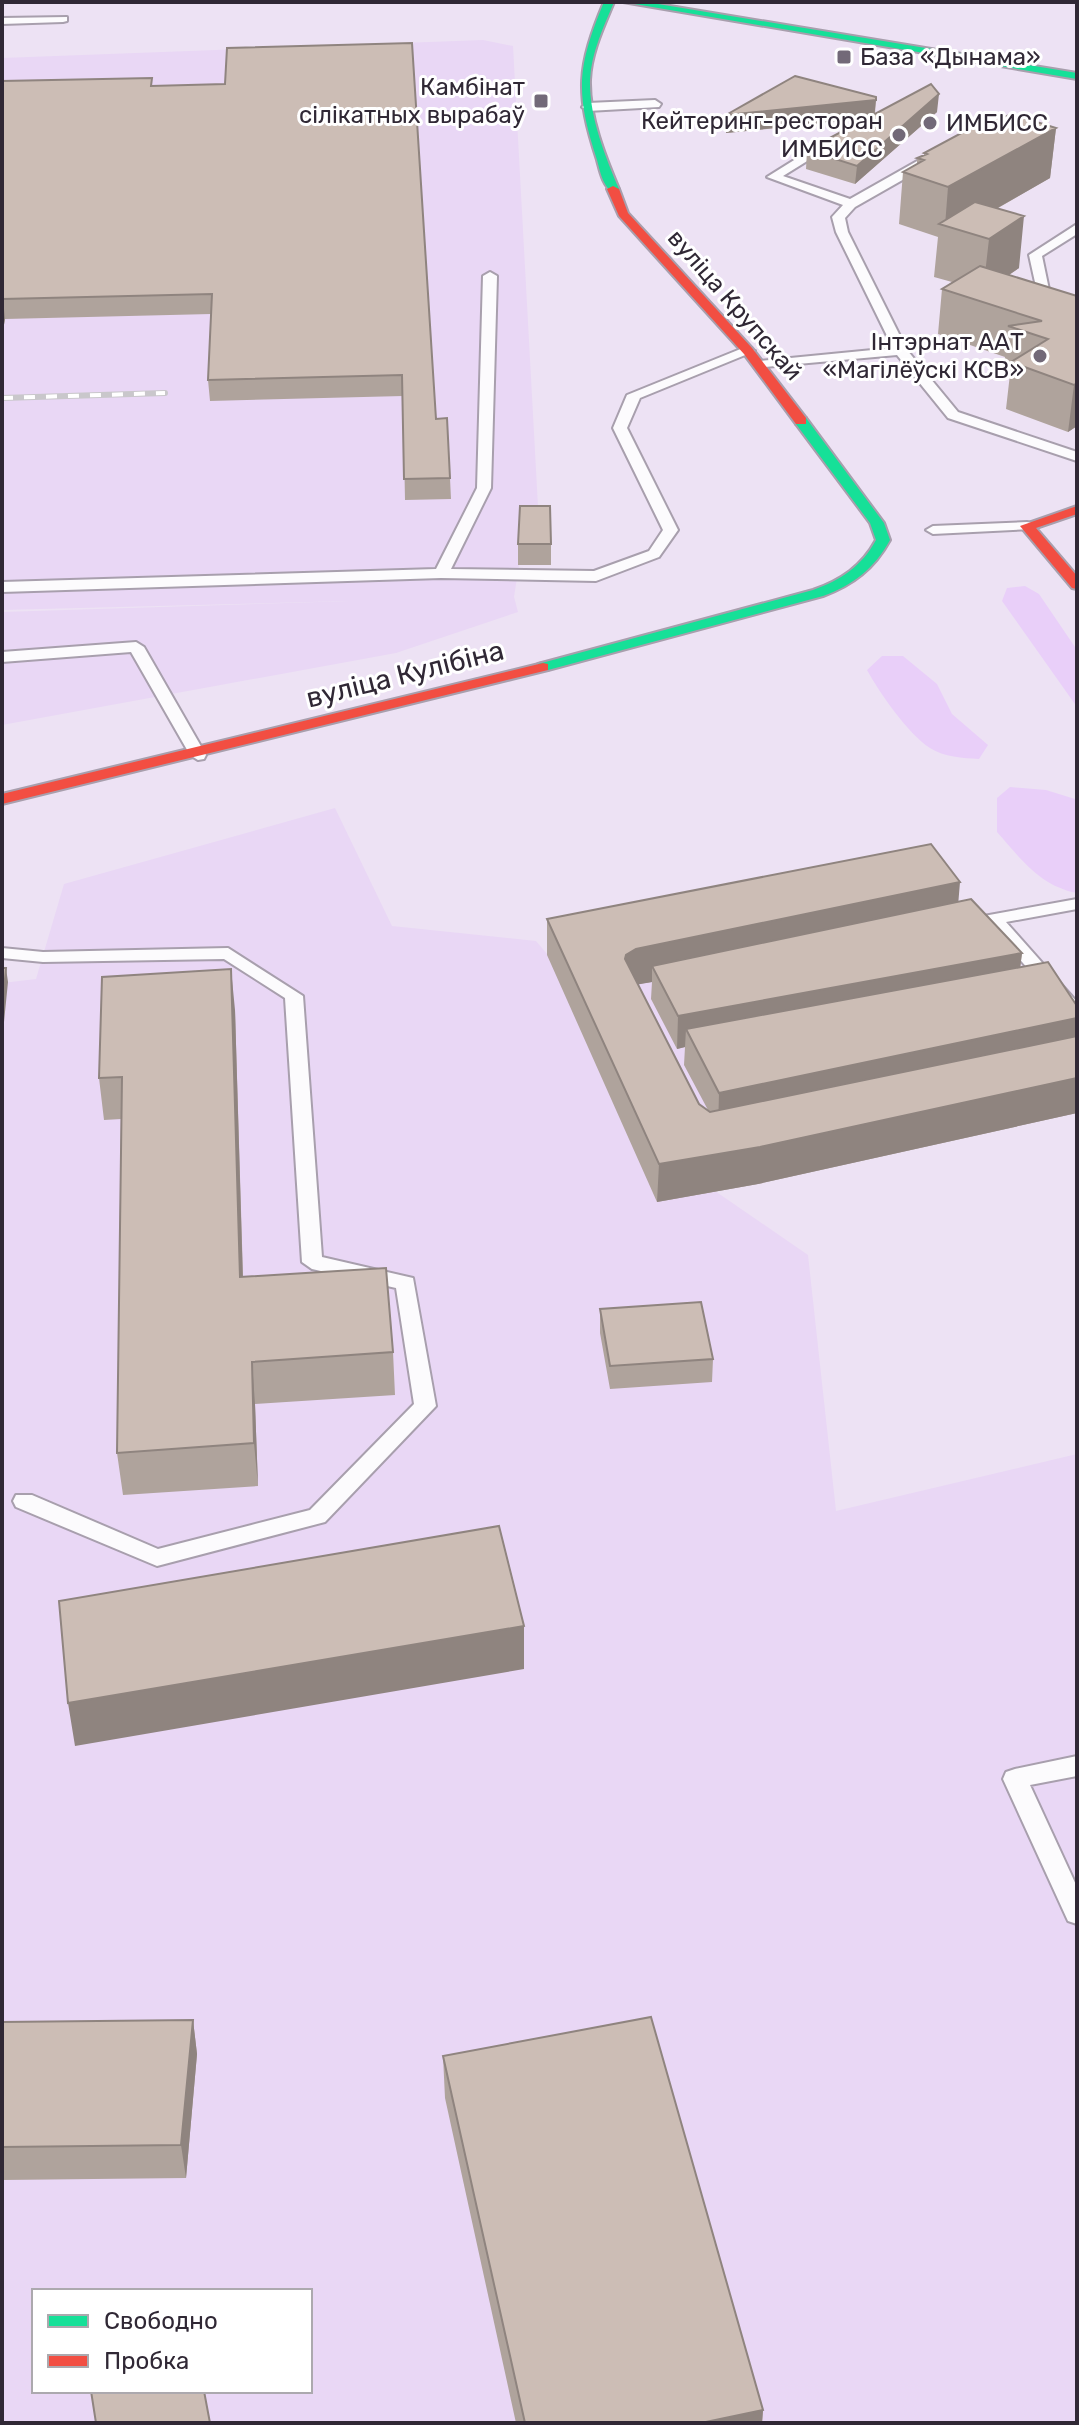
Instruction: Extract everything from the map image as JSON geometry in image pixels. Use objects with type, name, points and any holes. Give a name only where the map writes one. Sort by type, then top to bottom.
[{"type":"main road","name":"вуліца Крупскай","points":[[609,2],[597,30],[585,81],[600,159],[623,214],[754,358],[877,523],[883,540],[873,562],[836,587],[818,593]]},
{"type":"main road","points":[[628,2],[1077,76]]},
{"type":"main road","points":[[725,2],[1077,59]]},
{"type":"main road","points":[[1077,510],[1027,526],[1077,585]]},
{"type":"main road","name":"вуліца Кулібіна","points":[[2,799],[198,755],[523,674],[818,593]]},
{"type":"lane","points":[[2,21],[63,19]]},
{"type":"lane","points":[[588,107],[655,104]]},
{"type":"lane","points":[[827,145],[773,177],[851,204]]},
{"type":"lane","points":[[938,155],[851,204],[838,217],[842,232],[901,351],[953,415],[1077,457]]},
{"type":"lane","points":[[1077,228],[1035,255],[1047,311],[1077,320]]},
{"type":"lane","points":[[441,573],[484,488],[490,276]]},
{"type":"lane","points":[[2,587],[441,573],[596,576],[654,554],[671,530],[620,428],[634,395],[754,358],[901,351]]},
{"type":"lane","points":[[933,530],[1027,526]]},
{"type":"lane","points":[[2,657],[136,647],[198,755]]},
{"type":"lane","points":[[946,928],[1077,904]]},
{"type":"lane","points":[[993,918],[1046,988],[1077,1013]]},
{"type":"lane","points":[[2,953],[43,957],[228,953],[294,996],[312,1262],[406,1283],[425,1406],[317,1516],[157,1558],[24,1501]]},
{"type":"lane","points":[[1077,1766],[1015,1779],[1077,1914]]},
{"type":"shaded area","points":[[483,40],[513,46],[539,525],[550,565],[519,565],[514,597],[518,612],[396,653],[2,725],[2,612],[349,601],[2,610],[2,58]]},
{"type":"shaded area","points":[[1025,586],[1039,594],[1077,650],[1077,707],[1002,601],[1007,588]]},
{"type":"shaded area","points":[[882,656],[903,656],[937,684],[952,714],[988,745],[979,759],[941,753],[913,733],[867,670]]},
{"type":"shaded area","points":[[1010,787],[1046,790],[1075,799],[1077,893],[1042,878],[997,832],[997,798]]},
{"type":"shaded area","points":[[335,808],[392,926],[536,941],[548,955],[928,880],[1077,1113],[715,1191],[808,1255],[836,1511],[1077,1454],[1077,2423],[2,2423],[2,983],[36,979],[64,884]]},
{"type":"building","points":[[412,43],[436,419],[447,418],[450,478],[404,479],[402,375],[208,380],[212,294],[3,299],[2,302],[2,81],[152,78],[151,86],[225,84],[227,48]]},
{"type":"building","points":[[795,76],[876,97],[876,100],[726,115]]},
{"type":"building","points":[[931,84],[939,94],[857,166],[807,150]]},
{"type":"building","points":[[1011,114],[1056,128],[948,187],[903,172],[924,160],[917,158],[927,154],[924,153],[993,116],[1003,118]]},
{"type":"building","points":[[975,202],[1024,216],[989,239],[939,224]]},
{"type":"building","points":[[980,266],[1077,296],[1077,383],[1074,385],[1011,362],[1048,339],[1008,326],[1042,321],[942,289]]},
{"type":"building","points":[[520,506],[550,506],[551,544],[518,544]]},
{"type":"building","points":[[931,844],[960,882],[636,949],[626,955],[625,959],[699,1104],[710,1112],[1077,1036],[1077,1078],[760,1147],[659,1164],[547,919]]},
{"type":"building","points":[[971,899],[1022,953],[678,1016],[652,966]]},
{"type":"building","points":[[1048,962],[1077,1006],[1077,1018],[719,1093],[686,1029]]},
{"type":"building","points":[[2,968],[6,968],[2,1011]]},
{"type":"building","points":[[231,969],[240,1277],[386,1268],[393,1352],[252,1362],[254,1443],[117,1453],[122,1077],[99,1078],[102,977]]},
{"type":"building","points":[[701,1302],[713,1359],[610,1366],[600,1309]]},
{"type":"building","points":[[499,1526],[524,1626],[68,1703],[59,1601]]},
{"type":"building","points":[[651,2017],[763,2410],[701,2423],[525,2423],[443,2056]]},
{"type":"building","points":[[193,2020],[181,2145],[2,2147],[2,2022]]},
{"type":"building","points":[[91,2393],[204,2393],[210,2423],[96,2423]]},
{"type":"railway","points":[[2,398],[165,393]]},
{"type":"traffic: fast","points":[[609,2],[591,50],[585,91],[594,135],[613,189]]},
{"type":"traffic: fast","points":[[628,2],[1077,76]]},
{"type":"traffic: fast","points":[[543,667],[818,593],[839,585],[864,567],[883,540],[877,523],[801,421]]},
{"type":"traffic: jam","points":[[613,189],[623,214],[748,351],[801,421]]},
{"type":"traffic: jam","points":[[1077,510],[1027,526],[1077,585]]},
{"type":"traffic: jam","points":[[2,799],[543,667]]},
{"type":"place","name":"База «Дынама»","points":[[844,57]]},
{"type":"place","name":"Камбінат сілікатных вырабаў","points":[[541,101]]},
{"type":"place","name":"ИМБИСС","points":[[930,123]]},
{"type":"place","name":"Кейтеринг-ресторан ИМБИСС","points":[[899,135]]},
{"type":"place","name":"Інтэрнат ААТ «Магілёўскі КСВ»","points":[[1040,356]]}]
